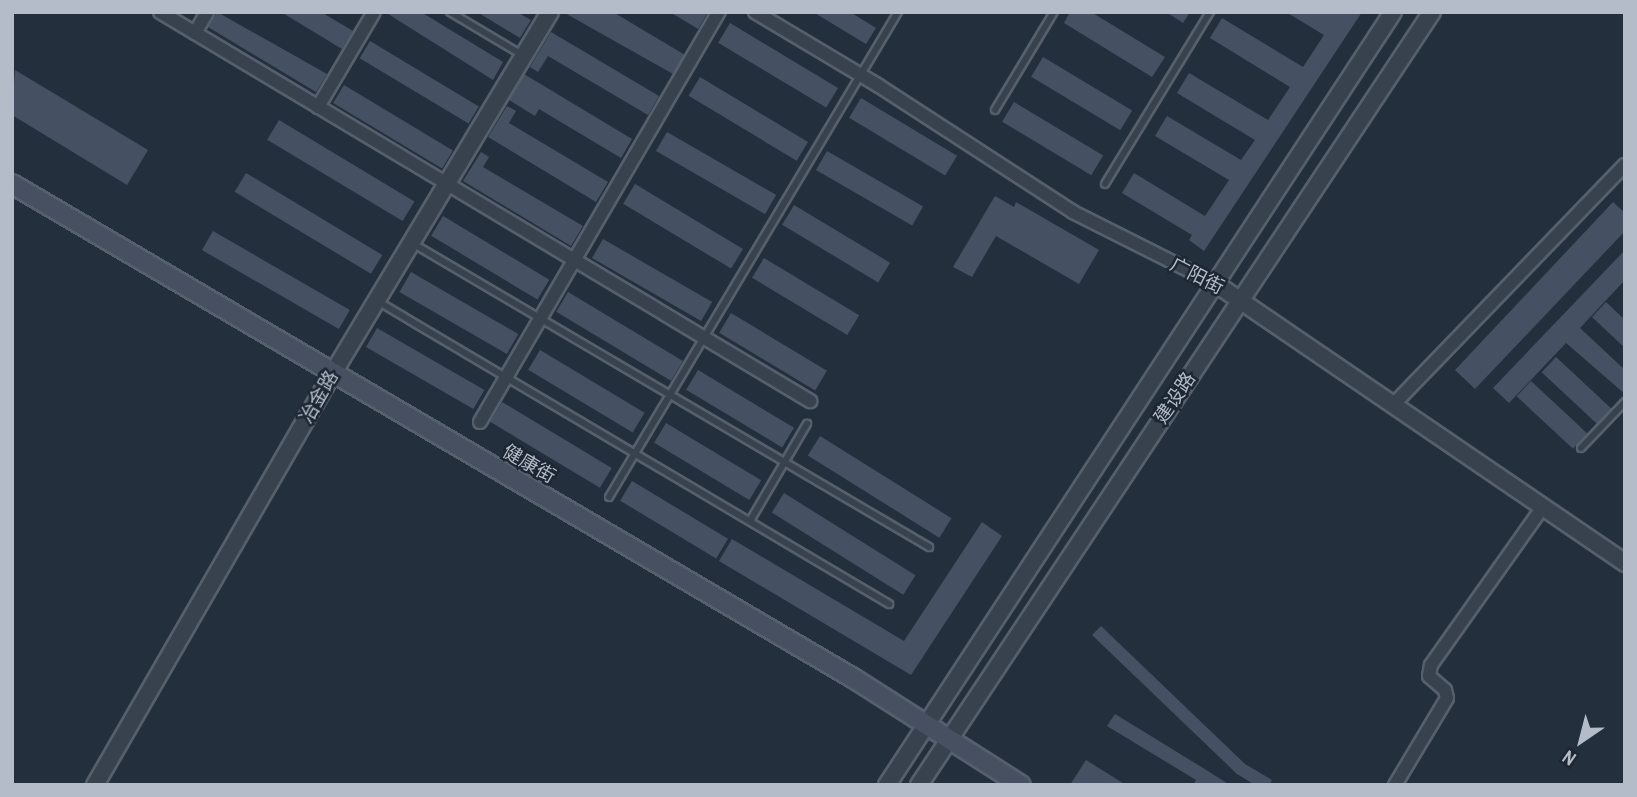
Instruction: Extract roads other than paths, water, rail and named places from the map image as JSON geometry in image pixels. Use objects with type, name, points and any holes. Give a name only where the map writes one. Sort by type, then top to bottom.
[{"type":"main road","name":"健康街","points":[[12,184],[927,725],[1021,785]]},
{"type":"street","points":[[160,12],[810,401]]},
{"type":"street","points":[[195,33],[207,12]]},
{"type":"street","points":[[318,107],[374,12]]},
{"type":"street","name":"冶金路","points":[[95,785],[333,373],[550,12]]},
{"type":"street","points":[[480,422],[719,12]]},
{"type":"street","name":"广阳街","points":[[755,12],[861,75],[1051,199],[1116,237],[1216,284],[1625,563]]},
{"type":"street","name":"建设路","points":[[887,785],[1394,12]]},
{"type":"street","name":"建设路","points":[[919,785],[1432,12]]},
{"type":"street","points":[[1393,405],[1625,165]]},
{"type":"street","points":[[1395,785],[1447,698],[1446,690],[1429,676],[1431,666],[1543,507]]},
{"type":"lane","points":[[450,12],[523,56]]},
{"type":"lane","points":[[609,497],[898,12]]},
{"type":"lane","points":[[995,110],[1054,12]]},
{"type":"lane","points":[[1105,184],[1210,12]]},
{"type":"lane","points":[[411,243],[929,547]]},
{"type":"lane","points":[[377,300],[889,604]]},
{"type":"lane","points":[[1581,449],[1625,402]]},
{"type":"lane","points":[[750,521],[807,424]]}]
